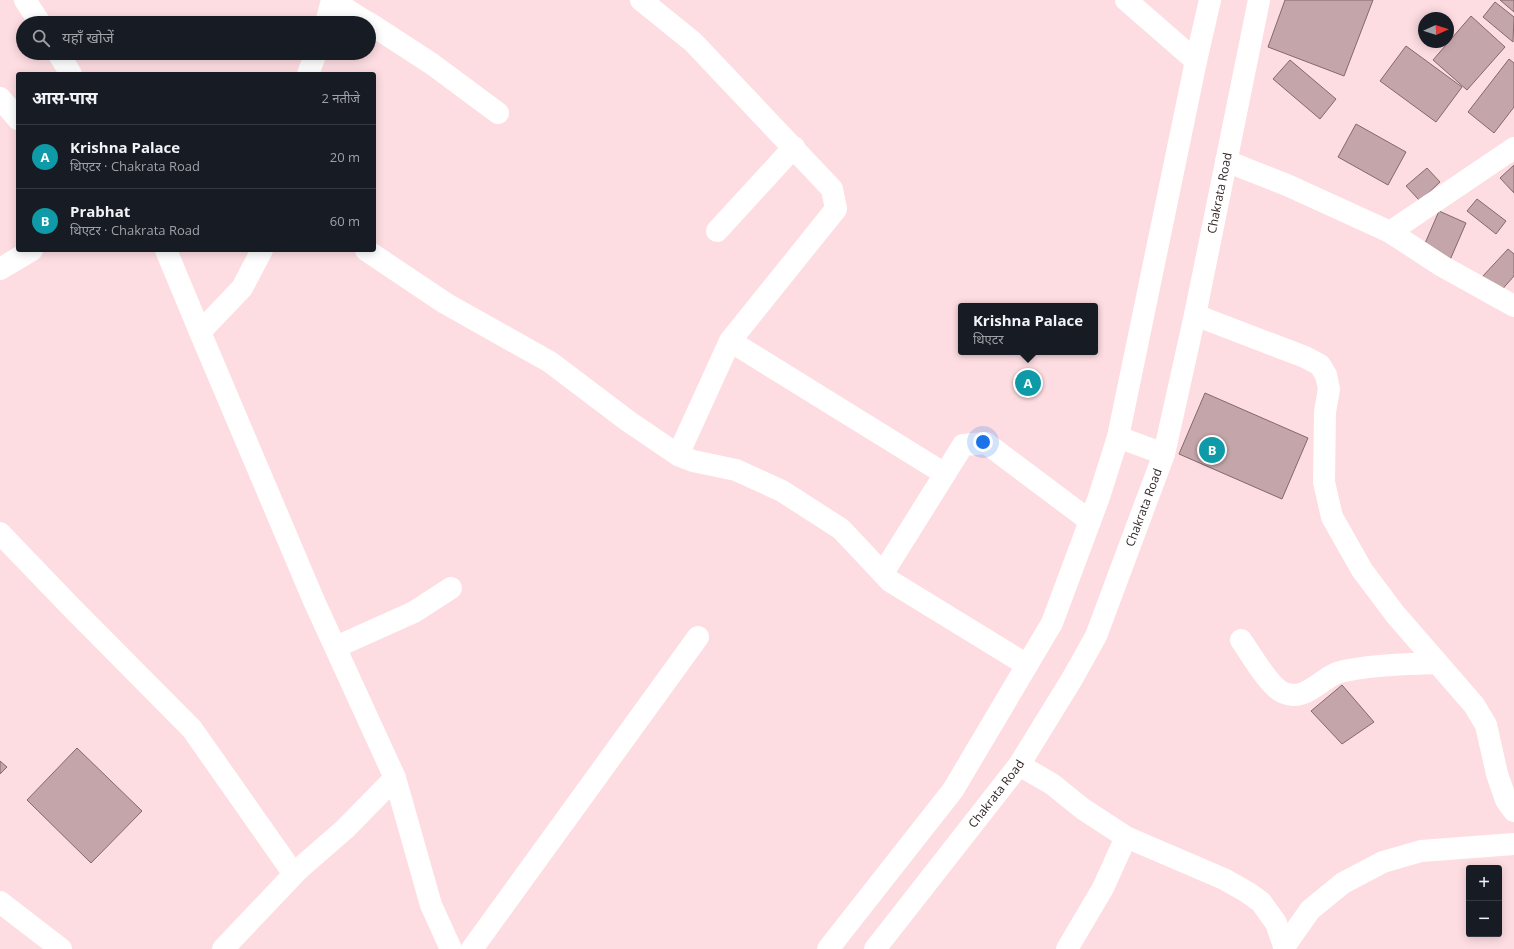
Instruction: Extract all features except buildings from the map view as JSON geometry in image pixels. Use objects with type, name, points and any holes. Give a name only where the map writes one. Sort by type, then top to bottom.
[{"type":"street","points":[[26,0],[36,16]]},
{"type":"street","points":[[328,16],[332,0],[358,16]]},
{"type":"street","points":[[641,0],[693,42],[794,147],[832,189],[836,208],[730,342],[678,455]]},
{"type":"street","points":[[1126,0],[1196,60]]},
{"type":"street","points":[[828,949],[953,790],[1052,623],[1090,520],[1118,437],[1196,60],[1210,0]]},
{"type":"street","name":"Chakrata Road","points":[[875,949],[1019,765],[1072,679],[1096,636],[1164,454],[1259,0]]},
{"type":"street","points":[[376,28],[432,64],[498,112]]},
{"type":"street","points":[[62,60],[70,72]]},
{"type":"street","points":[[309,72],[313,60]]},
{"type":"street","points":[[0,98],[16,117]]},
{"type":"street","points":[[717,231],[794,147]]},
{"type":"street","points":[[1390,232],[1514,148]]},
{"type":"street","points":[[1226,161],[1287,185],[1390,232],[1442,266],[1514,306]]},
{"type":"street","points":[[0,269],[29,252]]},
{"type":"street","points":[[167,252],[314,601],[395,778],[431,904],[451,949]]},
{"type":"street","points":[[200,332],[242,288],[261,252]]},
{"type":"street","points":[[369,252],[445,303],[550,362],[628,421],[678,455],[693,461],[736,470],[782,491],[841,529],[890,581],[1027,664]]},
{"type":"street","points":[[1194,315],[1305,357],[1320,365],[1326,375],[1330,388],[1325,412],[1324,482],[1332,517],[1362,570],[1395,614],[1474,705],[1486,725],[1497,774],[1506,800],[1514,811]]},
{"type":"street","points":[[730,342],[945,474]]},
{"type":"street","points":[[1118,437],[1164,454]]},
{"type":"street","points":[[883,573],[963,445],[986,443],[1090,520]]},
{"type":"street","points":[[0,533],[192,729],[291,870],[295,872],[299,869]]},
{"type":"street","points":[[336,647],[414,612],[451,588]]},
{"type":"street","points":[[472,949],[698,637]]},
{"type":"street","points":[[1241,640],[1272,684],[1282,692],[1293,696],[1302,694],[1314,688],[1338,672],[1386,664],[1437,663]]},
{"type":"street","points":[[1019,765],[1052,784],[1083,810],[1126,837],[1224,879],[1247,892],[1261,902],[1276,923],[1284,948]]},
{"type":"street","points":[[223,949],[299,869],[345,830],[395,778]]},
{"type":"street","points":[[1067,949],[1103,888],[1126,837]]},
{"type":"street","points":[[1284,948],[1310,910],[1343,883],[1382,862],[1421,851],[1514,844]]},
{"type":"street","points":[[0,902],[61,949]]},
{"type":"place","name":"Krishna Palace","points":[[1028,383]]},
{"type":"place","name":"Prabhat","points":[[1212,450]]}]
